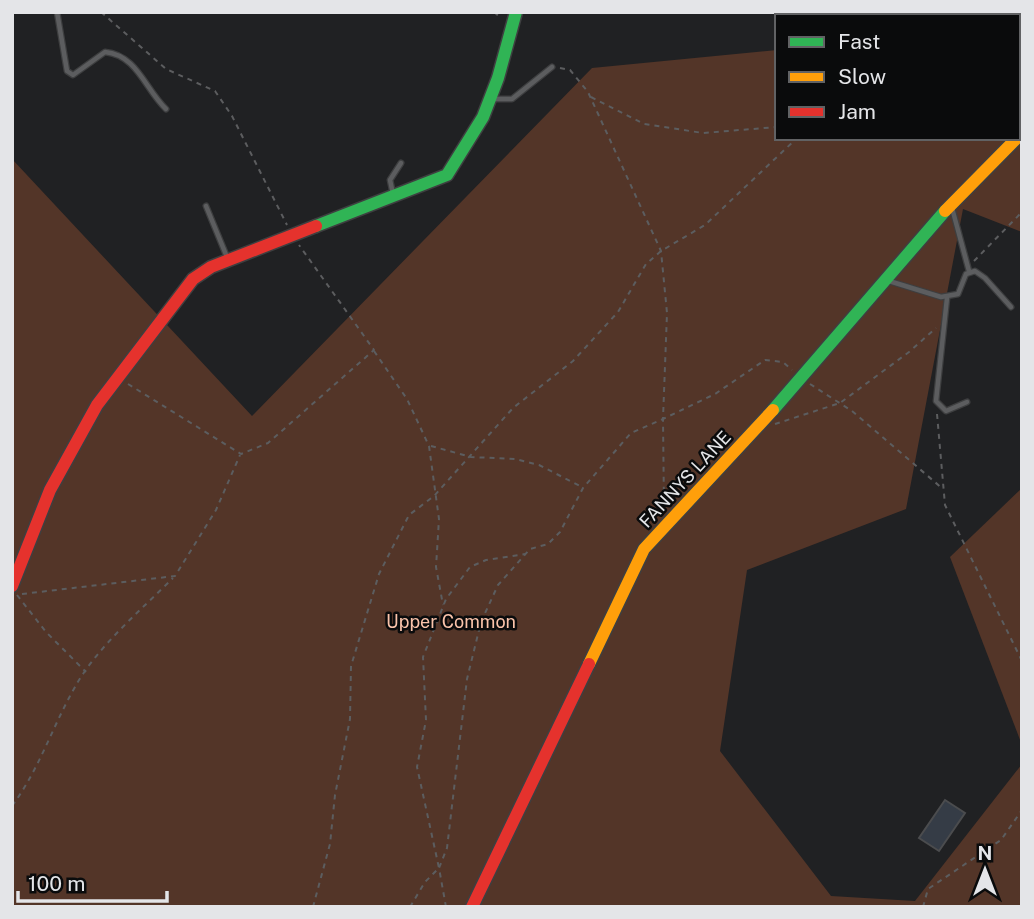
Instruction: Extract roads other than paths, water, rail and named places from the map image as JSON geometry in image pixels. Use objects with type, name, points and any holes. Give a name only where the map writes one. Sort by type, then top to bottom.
[{"type":"street","points":[[14,590],[50,490],[97,405],[192,279],[229,261],[447,175],[472,144],[492,99],[516,12]]},
{"type":"street","name":"FANNYS LANE","points":[[472,907],[645,549],[801,379],[951,204],[1015,140]]},
{"type":"lane","points":[[57,12],[67,71],[73,75],[105,52],[116,53],[138,69],[153,96],[166,108]]},
{"type":"lane","points":[[492,99],[512,99],[552,67]]},
{"type":"lane","points":[[394,197],[390,180],[401,163]]},
{"type":"lane","points":[[885,279],[947,298],[958,295],[969,269],[951,204]]},
{"type":"lane","points":[[206,206],[229,261]]},
{"type":"lane","points":[[969,269],[980,273],[1011,307]]},
{"type":"lane","points":[[947,298],[935,388],[937,404],[946,411],[967,402]]},
{"type":"park label","name":"Upper Common","points":[[451,621]]}]
